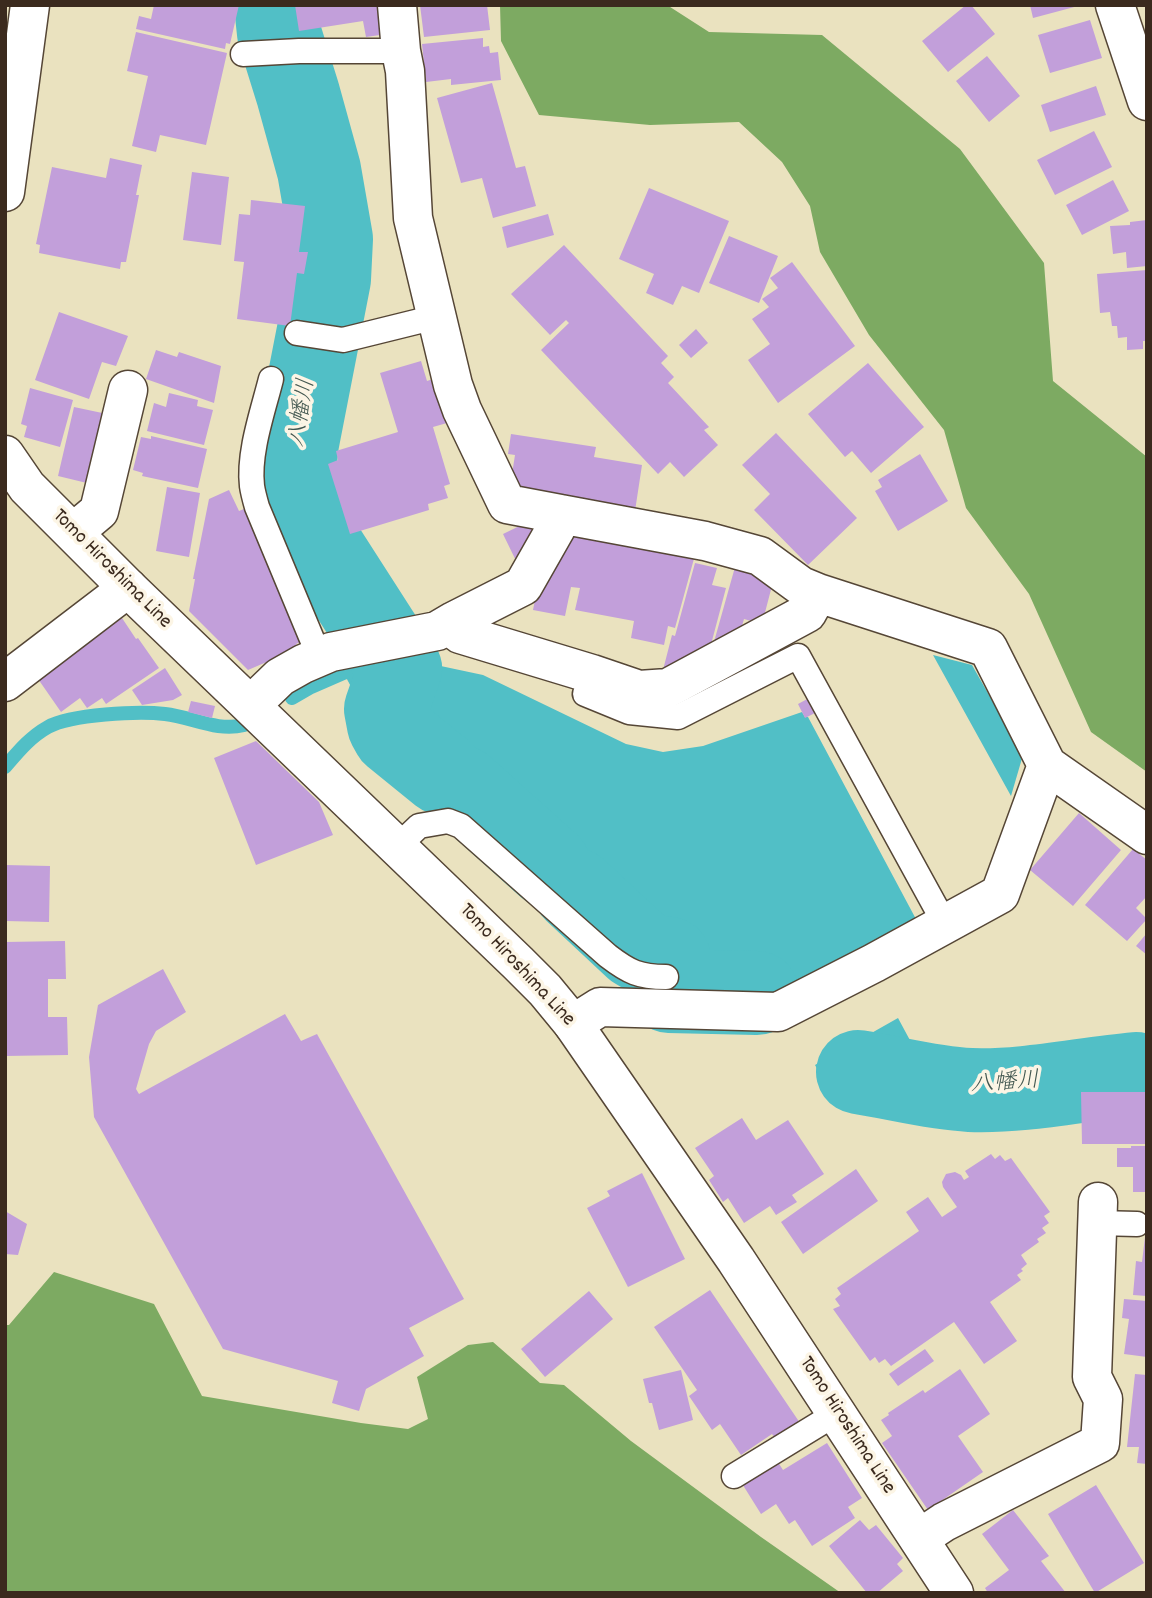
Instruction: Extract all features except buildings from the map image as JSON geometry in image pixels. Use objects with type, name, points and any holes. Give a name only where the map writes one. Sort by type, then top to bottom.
[{"type":"street","points":[[5,192],[30,5]]},
{"type":"street","points":[[397,5],[405,71],[413,218],[453,385],[462,410],[508,504],[705,541],[760,556],[801,586],[818,593],[988,648],[1047,765],[1147,835]]},
{"type":"street","points":[[1115,5],[1147,101]]},
{"type":"street","points":[[74,532],[99,510],[128,390]]},
{"type":"street","name":"Tomo Hiroshima Line","points":[[6,460],[27,487],[128,588],[398,846],[544,990],[573,1024],[736,1260],[954,1593]]},
{"type":"street","points":[[251,705],[279,677],[325,654],[445,626],[523,586],[556,528],[560,514]]},
{"type":"street","points":[[5,682],[128,588]]},
{"type":"street","points":[[445,626],[460,634],[639,690],[668,688],[807,613],[818,593]]},
{"type":"street","points":[[573,1024],[600,1007],[778,1012],[946,924],[1000,894],[1047,765]]},
{"type":"street","points":[[920,1538],[944,1522],[1100,1443],[1103,1399],[1092,1377],[1098,1212]]},
{"type":"lane","points":[[249,53],[401,51]]},
{"type":"lane","points":[[297,333],[343,340],[436,317]]},
{"type":"lane","points":[[271,379],[251,469],[252,487],[257,508],[325,654]]},
{"type":"lane","points":[[592,674],[585,694],[629,712],[678,717],[798,656],[946,924]]},
{"type":"lane","points":[[398,846],[419,826],[448,821],[461,826],[625,969],[648,977],[666,977]]},
{"type":"lane","points":[[1098,1212],[1137,1224]]},
{"type":"lane","points":[[733,1476],[837,1413]]},
{"type":"green space","points":[[500,5],[667,5],[709,32],[822,35],[960,149],[1044,263],[1053,381],[1147,457],[1147,772],[1091,732],[1029,594],[966,508],[944,430],[869,335],[820,252],[810,206],[782,162],[739,122],[650,125],[539,115],[501,41]]},
{"type":"green space","points":[[54,1272],[154,1304],[202,1396],[361,1423],[408,1429],[428,1419],[417,1377],[468,1345],[493,1342],[540,1383],[564,1385],[631,1441],[841,1593],[5,1593],[5,1325],[9,1325]]},
{"type":"water","points":[[305,521],[399,605],[436,665],[483,675],[626,744],[663,752],[703,746],[802,712],[808,717],[917,921],[788,990],[783,983],[769,991],[771,997],[673,993],[673,954],[654,952],[638,943],[577,888],[591,872],[553,864],[463,785],[474,772],[448,769],[391,724],[386,726],[362,683],[340,633]]},
{"type":"water","points":[[933,655],[972,665],[1023,755],[1011,796]]},
{"type":"water","points":[[898,1018],[919,1057],[923,1055],[933,1076],[971,1090],[922,1095],[891,1092],[822,1078],[815,1065]]},
{"type":"waterway","name":"八幡川","points":[[276,5],[279,33],[319,170],[331,239],[329,279],[297,443],[294,471],[297,502],[305,521],[400,669],[386,709],[389,725],[394,734],[442,773]]},
{"type":"waterway","points":[[292,698],[350,670],[383,732],[439,777]]},
{"type":"waterway","points":[[5,767],[42,731],[72,719],[123,713],[153,713],[224,727],[244,725]]},
{"type":"waterway","name":"八幡川","points":[[461,787],[549,866]]},
{"type":"waterway","points":[[457,791],[546,869]]},
{"type":"waterway","name":"八幡川","points":[[575,890],[636,947],[653,957],[669,959],[669,991],[757,993]]},
{"type":"waterway","points":[[572,893],[586,906],[594,907]]},
{"type":"waterway","name":"八幡川","points":[[858,1072],[970,1090],[1032,1087],[1136,1074],[1147,1077]]}]
